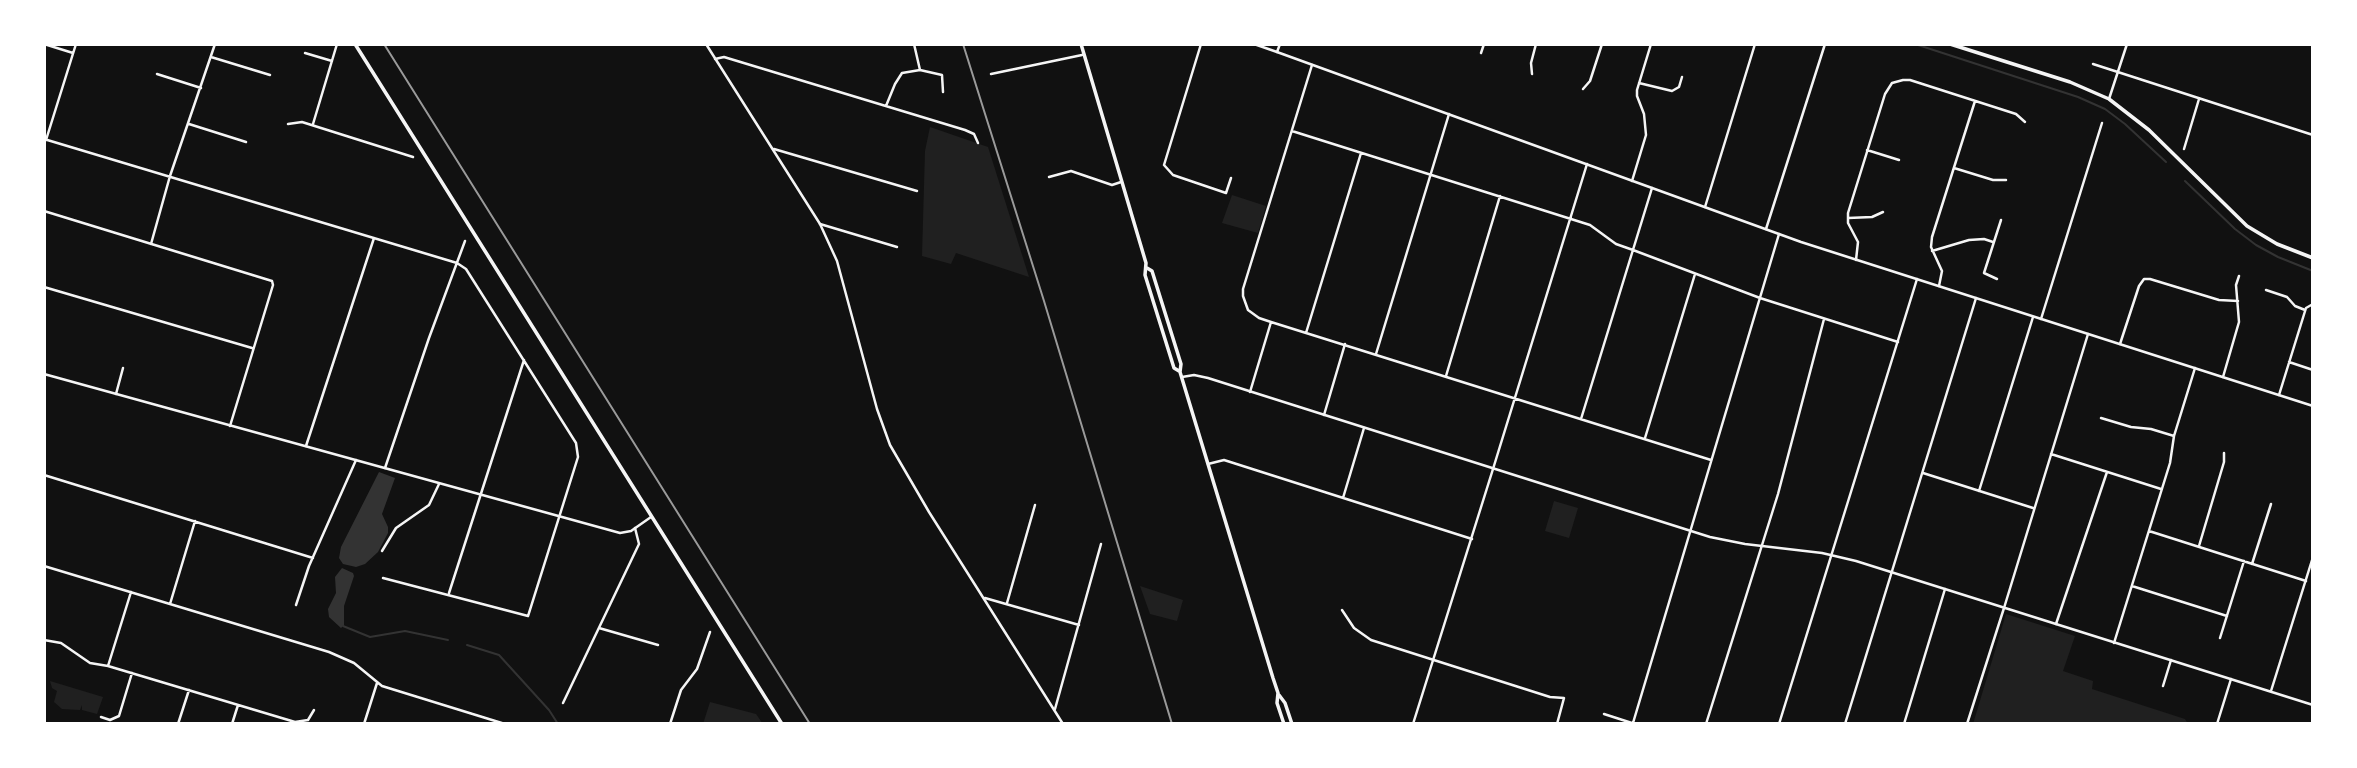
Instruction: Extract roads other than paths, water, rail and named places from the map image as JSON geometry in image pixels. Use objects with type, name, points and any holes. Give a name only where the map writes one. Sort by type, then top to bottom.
[{"type":"main road","points":[[355,44],[782,724]]},
{"type":"main road","points":[[1079,44],[1147,268],[1145,275],[1174,368],[1181,375]]},
{"type":"main road","points":[[1950,44],[2070,82],[2109,99],[2149,130],[2247,226],[2277,244],[2313,258]]},
{"type":"main road","points":[[1147,268],[1152,271],[1181,364],[1181,375],[1278,693],[1285,703],[1292,724]]},
{"type":"main road","points":[[1278,693],[1277,703],[1284,724]]},
{"type":"street","points":[[44,44],[73,53]]},
{"type":"street","points":[[76,44],[45,139],[457,263],[474,278],[578,448],[578,457],[528,616],[383,578]]},
{"type":"street","points":[[151,244],[170,176],[215,44]]},
{"type":"street","points":[[312,126],[337,44]]},
{"type":"street","points":[[706,44],[820,223],[838,261],[887,439],[929,512],[1063,724]]},
{"type":"street","points":[[914,44],[920,70]]},
{"type":"street","points":[[1200,44],[1164,165],[1173,175],[1226,193],[1231,178]]},
{"type":"street","points":[[1254,44],[1779,234],[2313,406]]},
{"type":"street","points":[[1277,52],[1280,44]]},
{"type":"street","points":[[1481,53],[1484,44]]},
{"type":"street","points":[[1532,74],[1531,63],[1536,44]]},
{"type":"street","points":[[1584,89],[1590,80],[1602,44]]},
{"type":"street","points":[[1632,181],[1646,135],[1644,114],[1637,96],[1651,44]]},
{"type":"street","points":[[1706,207],[1755,44]]},
{"type":"street","points":[[1766,229],[1825,44]]},
{"type":"street","points":[[2109,99],[2126,44]]},
{"type":"street","points":[[305,53],[332,61]]},
{"type":"street","points":[[991,74],[1082,55]]},
{"type":"street","points":[[211,57],[270,75]]},
{"type":"street","points":[[715,59],[724,57],[970,132],[978,143]]},
{"type":"street","points":[[2093,64],[2313,135]]},
{"type":"street","points":[[1312,65],[1244,289],[1243,296],[1248,310],[1271,322],[1711,460]]},
{"type":"street","points":[[886,106],[902,73],[920,70],[942,75],[943,92]]},
{"type":"street","points":[[158,74],[201,88]]},
{"type":"street","points":[[1639,82],[1672,91],[1679,87],[1682,77]]},
{"type":"street","points":[[1856,260],[1858,242],[1850,228],[1849,208],[1888,88],[1897,81],[1910,80],[2016,114],[2025,122]]},
{"type":"street","points":[[2184,149],[2199,99]]},
{"type":"street","points":[[1939,286],[1941,265],[1932,251],[1932,237],[1975,101]]},
{"type":"street","points":[[1376,354],[1449,114]]},
{"type":"street","points":[[288,124],[297,122],[412,156]]},
{"type":"street","points":[[2041,319],[2102,123]]},
{"type":"street","points":[[189,124],[246,142]]},
{"type":"street","points":[[1292,131],[1570,218],[1590,225],[1616,244],[1695,274],[1760,298],[1898,342]]},
{"type":"street","points":[[770,148],[917,191]]},
{"type":"street","points":[[1867,150],[1899,160]]},
{"type":"street","points":[[1306,332],[1362,153]]},
{"type":"street","points":[[1413,724],[1587,164]]},
{"type":"street","points":[[1954,168],[1993,180],[2006,180]]},
{"type":"street","points":[[1049,177],[1071,171],[1112,185],[1121,182]]},
{"type":"street","points":[[1581,419],[1652,188]]},
{"type":"street","points":[[1446,376],[1500,196]]},
{"type":"street","points":[[44,211],[271,280],[273,283],[230,426]]},
{"type":"street","points":[[1848,218],[1876,216],[1883,212]]},
{"type":"street","points":[[1997,279],[1984,274],[2001,220]]},
{"type":"street","points":[[820,223],[897,247]]},
{"type":"street","points":[[1604,714],[1634,724],[1779,234]]},
{"type":"street","points":[[306,446],[374,239]]},
{"type":"street","points":[[1932,251],[1965,241],[1984,239],[1994,242]]},
{"type":"street","points":[[385,468],[426,346],[466,241]]},
{"type":"street","points":[[1645,439],[1695,274]]},
{"type":"street","points":[[2224,377],[2239,322],[2236,285],[2239,276]]},
{"type":"street","points":[[1779,724],[1917,279]]},
{"type":"street","points":[[2120,344],[2139,286],[2144,279],[2219,300],[2238,301]]},
{"type":"street","points":[[44,286],[253,349]]},
{"type":"street","points":[[2266,290],[2287,297],[2294,306],[2305,310]]},
{"type":"street","points":[[1845,724],[1976,298]]},
{"type":"street","points":[[2278,395],[2305,310],[2308,305],[2313,304]]},
{"type":"street","points":[[1979,491],[2033,317]]},
{"type":"street","points":[[1706,724],[1787,463],[1824,319]]},
{"type":"street","points":[[1250,392],[1271,322]]},
{"type":"street","points":[[1967,724],[2088,334]]},
{"type":"street","points":[[1324,415],[1345,344]]},
{"type":"street","points":[[449,594],[524,360]]},
{"type":"street","points":[[2289,362],[2313,370]]},
{"type":"street","points":[[116,394],[123,368]]},
{"type":"street","points":[[2115,643],[2171,460],[2174,436],[2195,368]]},
{"type":"street","points":[[44,374],[620,533],[628,532],[651,517]]},
{"type":"street","points":[[1181,375],[1199,376],[1691,531],[1733,542],[1832,555],[1892,572],[2313,705]]},
{"type":"street","points":[[2101,418],[2174,436]]},
{"type":"street","points":[[1343,498],[1364,428]]},
{"type":"street","points":[[2199,546],[2224,462],[2224,453]]},
{"type":"street","points":[[2051,454],[2162,489]]},
{"type":"street","points":[[296,605],[313,558],[356,460]]},
{"type":"street","points":[[1208,464],[1224,460],[1472,539]]},
{"type":"street","points":[[2056,624],[2107,472]]},
{"type":"street","points":[[1923,473],[2034,508]]},
{"type":"street","points":[[44,475],[313,558]]},
{"type":"street","points":[[382,551],[396,528],[429,505],[439,484]]},
{"type":"street","points":[[2252,564],[2271,504]]},
{"type":"street","points":[[1007,603],[1035,505]]},
{"type":"street","points":[[170,604],[195,521]]},
{"type":"street","points":[[563,703],[639,544],[635,528]]},
{"type":"street","points":[[2149,531],[2306,581]]},
{"type":"street","points":[[1054,711],[1101,544]]},
{"type":"street","points":[[2271,691],[2313,557]]},
{"type":"street","points":[[2220,638],[2244,561]]},
{"type":"street","points":[[44,566],[337,655],[354,663],[377,683],[505,724]]},
{"type":"street","points":[[2132,586],[2227,616]]},
{"type":"street","points":[[1904,724],[1945,589]]},
{"type":"street","points":[[108,666],[131,592]]},
{"type":"street","points":[[985,598],[1079,625]]},
{"type":"street","points":[[1342,610],[1354,628],[1365,637],[1550,697],[1564,698],[1557,724]]},
{"type":"street","points":[[598,628],[658,645]]},
{"type":"street","points":[[670,724],[679,694],[697,669],[710,632]]},
{"type":"street","points":[[44,640],[57,641],[90,663],[108,666],[298,723],[308,720],[314,710]]},
{"type":"street","points":[[2163,686],[2171,660]]},
{"type":"street","points":[[101,717],[110,720],[119,716],[132,673]]},
{"type":"street","points":[[2217,724],[2231,679]]},
{"type":"street","points":[[364,724],[377,683]]},
{"type":"street","points":[[178,724],[189,690]]},
{"type":"street","points":[[232,724],[238,705]]},
{"type":"waterway","points":[[1915,44],[2078,97],[2105,109],[2166,162]]},
{"type":"waterway","points":[[2185,181],[2235,229],[2256,245],[2313,271]]},
{"type":"waterway","points":[[343,626],[370,637],[405,631],[448,640]]},
{"type":"waterway","points":[[467,645],[499,655],[549,710],[558,724]]},
{"type":"railway","points":[[384,44],[810,724]]},
{"type":"railway","points":[[963,44],[1172,724]]}]
